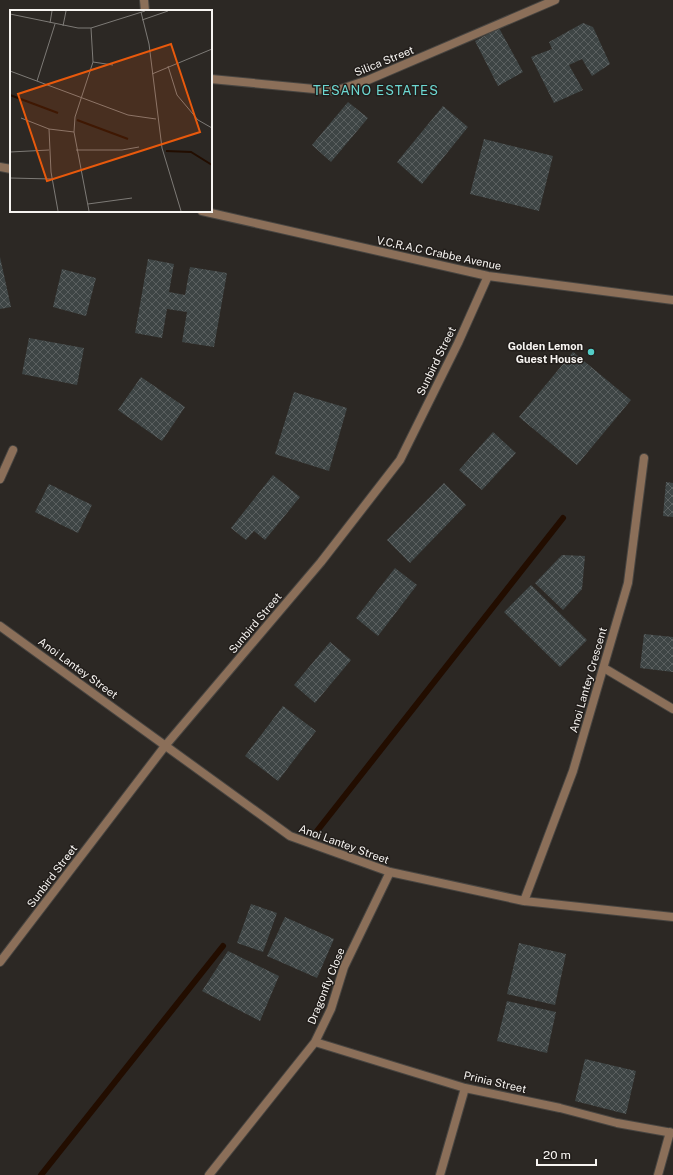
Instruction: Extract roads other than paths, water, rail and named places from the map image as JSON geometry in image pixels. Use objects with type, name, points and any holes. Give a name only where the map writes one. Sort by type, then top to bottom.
[{"type":"street","points":[[144,0],[145,10]]},
{"type":"street","name":"Silica Street","points":[[212,79],[334,91],[368,80],[554,0]]},
{"type":"street","points":[[0,167],[10,169]]},
{"type":"street","name":"V.C.R.A.C Crabbe Avenue","points":[[206,212],[488,276],[673,300]]},
{"type":"street","name":"Sunbird Street","points":[[0,962],[165,746],[321,562],[400,460],[458,343],[488,276]]},
{"type":"street","points":[[0,479],[13,450]]},
{"type":"street","name":"Anoi Lantey Crescent","points":[[524,901],[573,771],[628,583],[644,458]]},
{"type":"street","name":"Anoi Lantey Street","points":[[0,626],[290,836],[390,872],[524,901],[673,916]]},
{"type":"street","points":[[604,668],[673,709]]},
{"type":"street","name":"Dragonfly Close","points":[[209,1175],[315,1042],[331,1009],[344,967],[390,872]]},
{"type":"street","name":"Prinia Street","points":[[315,1042],[465,1088],[560,1108],[617,1123],[671,1132]]},
{"type":"street","points":[[440,1175],[465,1088]]},
{"type":"street","points":[[658,1175],[671,1132]]},
{"type":"waterway","points":[[317,831],[563,518]]},
{"type":"waterway","points":[[41,1175],[223,946]]},
{"type":"place","name":"Golden Lemon Guest House","points":[[591,352]]},
{"type":"district","name":"TESANO ESTATES","points":[[376,90]]}]
